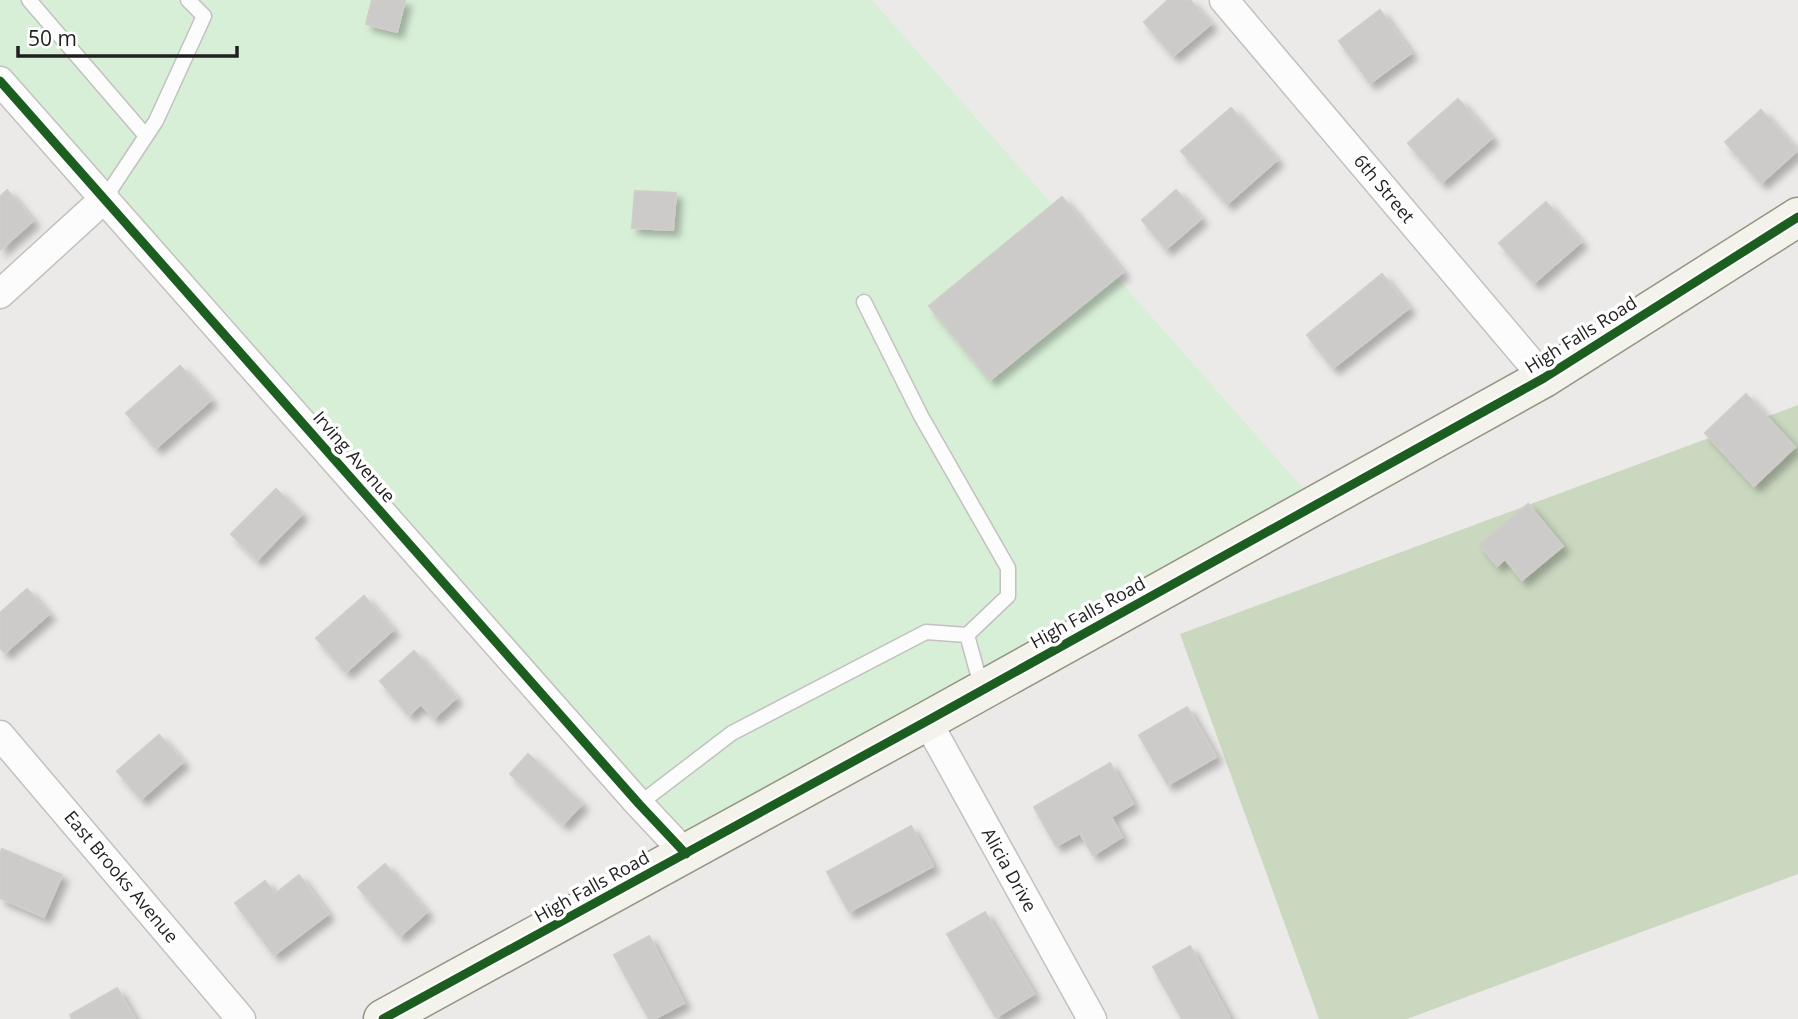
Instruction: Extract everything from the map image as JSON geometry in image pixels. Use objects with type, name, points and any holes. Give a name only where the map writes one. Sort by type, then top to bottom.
[{"type":"street","name":"6th Street","points":[[1224,0],[1544,378]]},
{"type":"street","name":"Irving Avenue","points":[[0,81],[686,854]]},
{"type":"street","points":[[0,294],[105,198]]},
{"type":"street","name":"High Falls Road","points":[[383,1019],[1544,378],[1798,217]]},
{"type":"street","name":"Alicia Drive","points":[[927,721],[1092,1019]]},
{"type":"street","name":"East Brooks Avenue","points":[[0,735],[241,1019]]},
{"type":"lane","points":[[29,0],[146,136]]},
{"type":"lane","points":[[105,198],[156,121],[204,16],[188,0]]},
{"type":"lane","points":[[639,804],[732,733],[926,632],[967,635],[1008,596],[1008,568],[921,416],[864,302]]},
{"type":"lane","points":[[967,635],[982,690]]},
{"type":"green space","points":[[0,0],[872,0],[1309,495],[683,844],[0,81]]},
{"type":"green space","points":[[1798,405],[1798,874],[1407,1019],[1319,1019],[1180,634]]},
{"type":"building","points":[[372,0],[405,0],[397,32],[366,24]]},
{"type":"building","points":[[1168,0],[1190,0],[1211,24],[1173,56],[1144,22]]},
{"type":"building","points":[[1380,10],[1411,53],[1370,83],[1339,41]]},
{"type":"building","points":[[1458,99],[1492,138],[1442,182],[1408,143]]},
{"type":"building","points":[[1231,108],[1277,160],[1227,204],[1181,151]]},
{"type":"building","points":[[1761,110],[1797,151],[1761,183],[1725,142]]},
{"type":"building","points":[[7,190],[33,221],[0,250],[0,197]]},
{"type":"building","points":[[1176,190],[1201,219],[1166,249],[1142,220]]},
{"type":"building","points":[[635,191],[676,193],[673,230],[632,228]]},
{"type":"building","points":[[1062,197],[1123,272],[990,380],[929,306]]},
{"type":"building","points":[[1546,202],[1581,242],[1534,283],[1499,243]]},
{"type":"building","points":[[1382,274],[1409,308],[1333,368],[1307,335]]},
{"type":"building","points":[[180,366],[211,400],[156,448],[126,413]]},
{"type":"building","points":[[1746,394],[1795,447],[1754,486],[1705,433]]},
{"type":"building","points":[[276,489],[302,514],[257,560],[231,534]]},
{"type":"building","points":[[1528,504],[1563,546],[1522,580],[1505,559],[1497,566],[1480,545]]},
{"type":"building","points":[[27,589],[49,614],[5,653],[0,648],[0,613]]},
{"type":"building","points":[[364,596],[393,630],[346,672],[316,638]]},
{"type":"building","points":[[414,651],[456,698],[434,718],[421,704],[409,715],[380,681]]},
{"type":"building","points":[[1187,707],[1216,757],[1168,785],[1139,735]]},
{"type":"building","points":[[159,735],[183,762],[141,799],[117,771]]},
{"type":"building","points":[[528,754],[582,804],[563,824],[510,774]]},
{"type":"building","points":[[1110,763],[1133,804],[1111,817],[1122,837],[1093,855],[1080,833],[1056,846],[1034,807]]},
{"type":"building","points":[[911,826],[933,866],[849,912],[827,872]]},
{"type":"building","points":[[2,849],[62,875],[44,917],[0,898]]},
{"type":"building","points":[[385,864],[427,912],[400,936],[358,887]]},
{"type":"building","points":[[299,875],[328,914],[274,955],[235,903],[265,881],[275,894]]},
{"type":"building","points":[[985,912],[1034,994],[996,1017],[947,934]]},
{"type":"building","points":[[649,936],[684,1003],[654,1019],[649,1019],[614,955]]},
{"type":"building","points":[[1190,946],[1230,1019],[1182,1019],[1153,967]]},
{"type":"building","points":[[117,988],[135,1019],[72,1019],[70,1015]]},
{"type":"cycle path","points":[[0,81],[686,854]]},
{"type":"cycle path","points":[[383,1019],[1544,378],[1798,217]]}]
